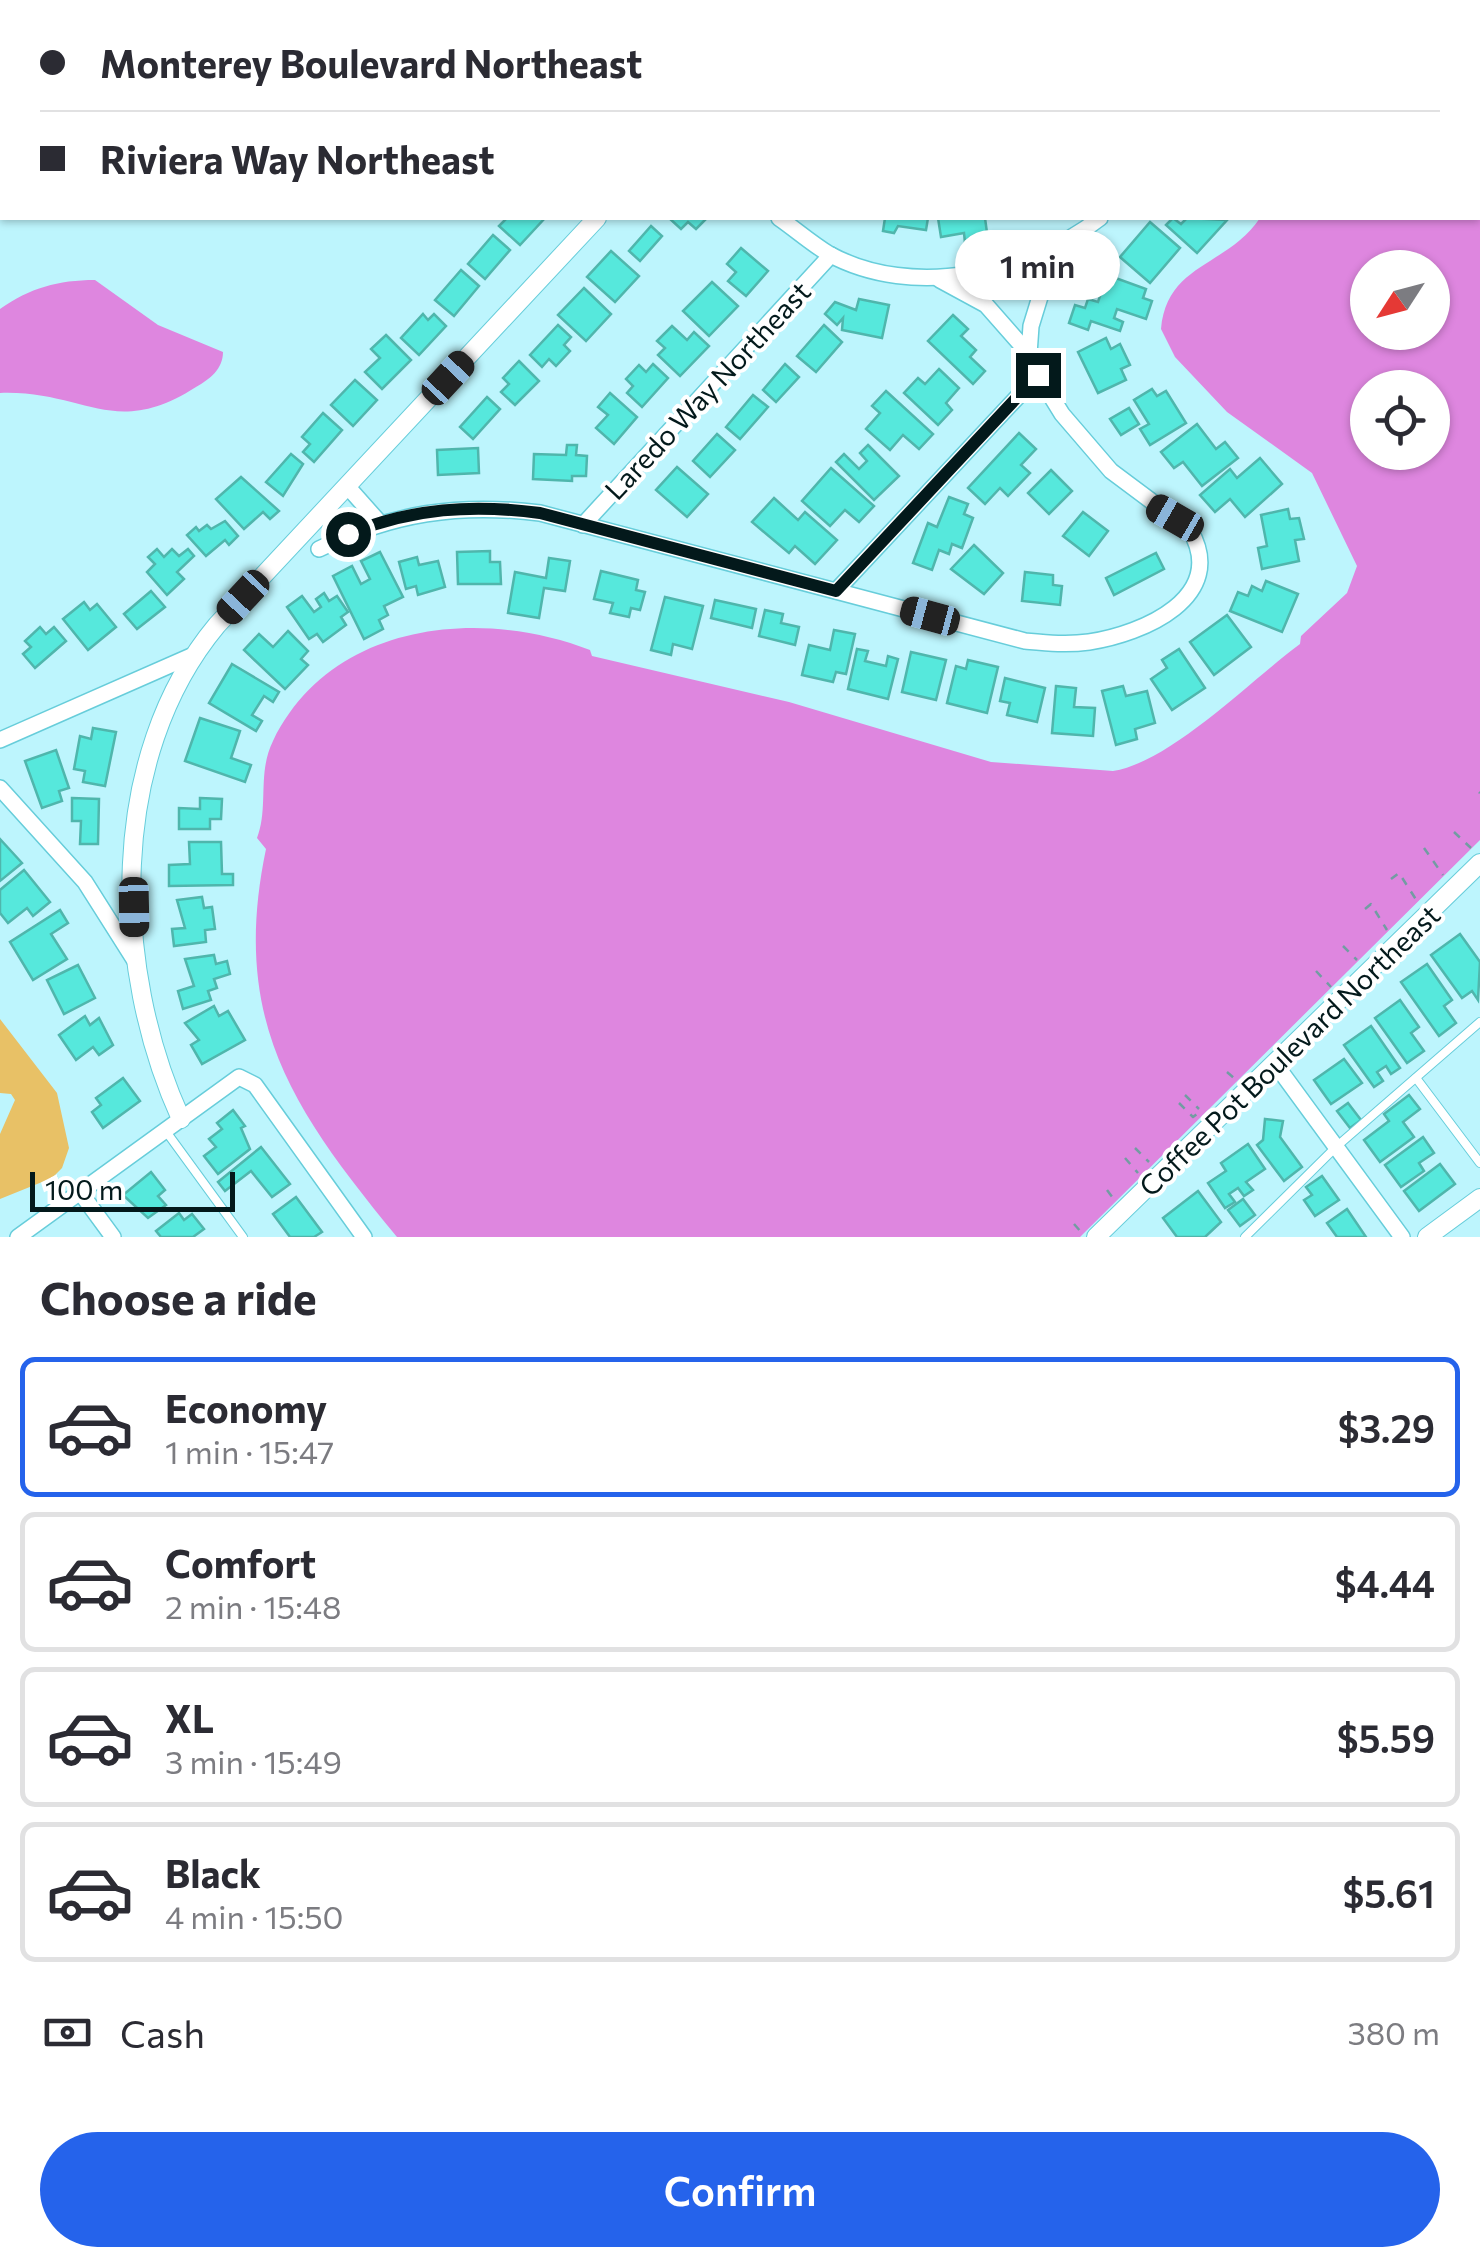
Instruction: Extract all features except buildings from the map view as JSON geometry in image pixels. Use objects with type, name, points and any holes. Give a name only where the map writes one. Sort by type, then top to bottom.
[{"type":"street","points":[[181,1118],[149,1036],[135,961],[137,821],[144,768],[168,698],[191,656],[595,220]]},
{"type":"street","points":[[319,549],[379,522],[447,508],[540,513],[1025,641],[1066,644],[1118,635],[1147,624],[1186,599],[1200,574],[1198,543],[1190,530],[1111,471],[1062,414],[1029,354],[986,305],[936,278],[832,255],[782,220]]},
{"type":"street","points":[[936,278],[969,275],[1068,242],[1097,220]]},
{"type":"street","points":[[1029,354],[1036,307],[1068,242]]},
{"type":"street","name":"Laredo Way Northeast","points":[[583,525],[832,255]]},
{"type":"street","points":[[836,591],[1038,375]]},
{"type":"street","points":[[347,486],[379,522]]},
{"type":"street","points":[[0,740],[191,656]]},
{"type":"street","points":[[0,788],[85,882],[135,961]]},
{"type":"street","name":"Coffee Pot Boulevard Northeast","points":[[1090,1236],[1276,1065],[1476,856]]},
{"type":"street","points":[[1276,1065],[1402,1237]]},
{"type":"street","points":[[18,1237],[239,1077],[246,1077],[364,1237]]},
{"type":"street","points":[[80,1192],[114,1237]]},
{"type":"street","points":[[1428,1237],[1480,1198]]},
{"type":"lane","points":[[1246,1237],[1336,1147],[1480,1022]]},
{"type":"lane","points":[[1416,1078],[1480,1163]]},
{"type":"lane","points":[[164,1130],[243,1237]]},
{"type":"path","points":[[1454,832],[1476,856]]},
{"type":"path","points":[[1424,848],[1444,876]]},
{"type":"path","points":[[1391,879],[1399,874],[1417,902]]},
{"type":"path","points":[[1365,909],[1371,904],[1388,931]]},
{"type":"path","points":[[1343,946],[1358,961]]},
{"type":"path","points":[[1316,971],[1332,988]]},
{"type":"path","points":[[1227,1072],[1238,1083]]},
{"type":"path","points":[[1185,1095],[1206,1115]]},
{"type":"path","points":[[1180,1103],[1193,1118],[1200,1110]]},
{"type":"path","points":[[1125,1158],[1141,1176],[1150,1163],[1135,1148]]},
{"type":"path","points":[[1107,1190],[1116,1204]]},
{"type":"path","points":[[1074,1224],[1090,1236]]},
{"type":"shaded area","points":[[1258,220],[1480,220],[1480,840],[1080,1237],[397,1237],[300,1104],[279,1060],[264,1014],[257,964],[257,910],[266,849],[257,838],[268,753],[299,701],[331,671],[370,649],[412,635],[456,629],[502,629],[547,637],[590,650],[592,656],[789,702],[991,762],[1113,771],[1136,764],[1210,718],[1300,644],[1301,636],[1347,593],[1357,566],[1312,473],[1227,412],[1175,357],[1161,329],[1174,291],[1200,267],[1231,247]]},
{"type":"shaded area","points":[[95,280],[158,325],[223,352],[218,368],[196,387],[142,410],[99,409],[55,398],[0,393],[0,309],[45,287]]},
{"type":"shaded area","points":[[0,1019],[57,1093],[69,1148],[62,1168],[52,1178],[0,1199],[0,1134],[15,1100],[11,1094],[0,1093]]},
{"type":"route","points":[[348,534],[418,512],[447,508],[510,509],[540,513],[836,591],[1038,375]]}]
